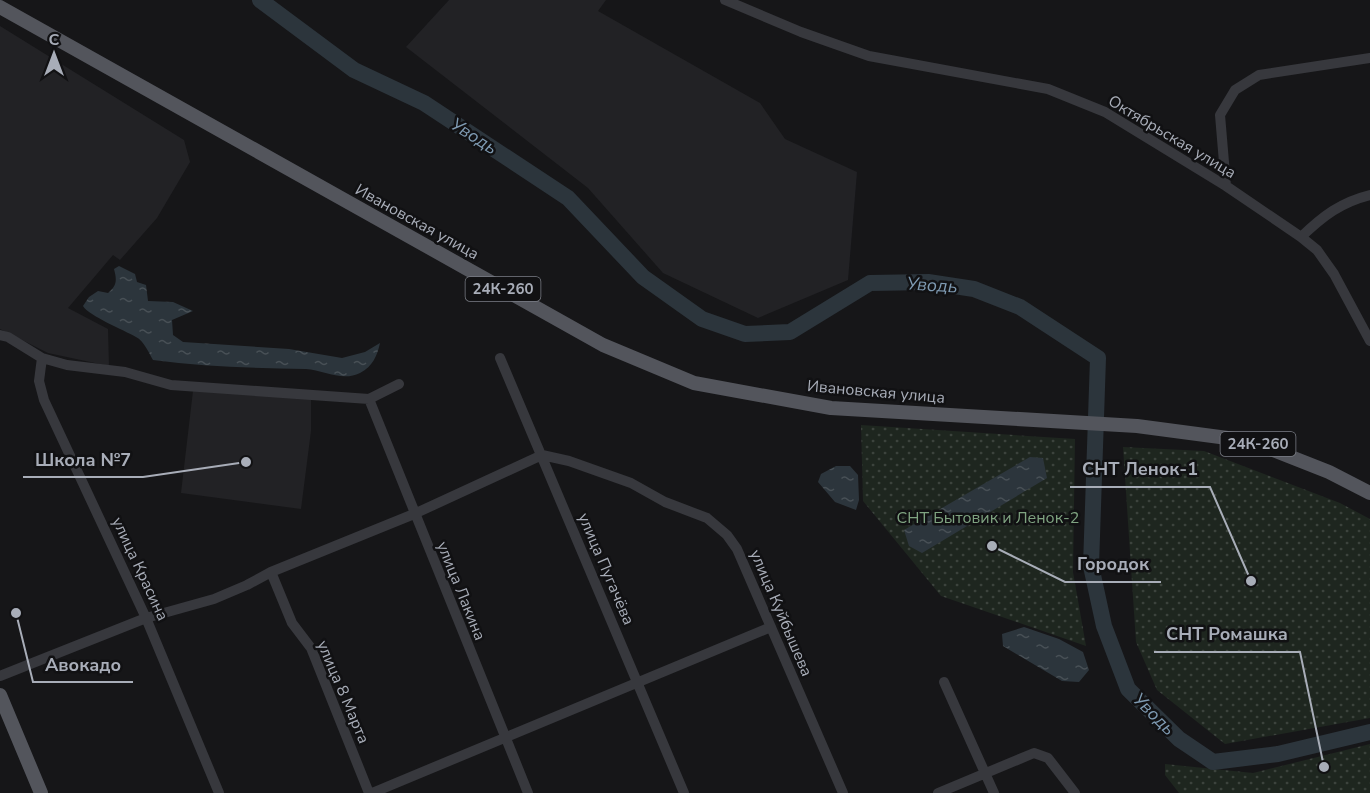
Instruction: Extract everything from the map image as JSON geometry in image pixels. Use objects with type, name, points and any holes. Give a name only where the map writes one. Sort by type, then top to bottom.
[{"type":"main road","name":"Ивановская улица","points":[[0,7],[603,345],[694,383],[831,408],[1137,426],[1250,441],[1329,472],[1370,493]]},
{"type":"main road","points":[[0,695],[41,793]]},
{"type":"street","name":"Октябрьская улица","points":[[725,0],[801,32],[869,56],[1048,89],[1105,112],[1226,186],[1317,250],[1334,274],[1370,341]]},
{"type":"street","points":[[1226,186],[1220,115],[1235,90],[1258,75],[1370,58]]},
{"type":"street","points":[[1301,237],[1326,213],[1352,200],[1370,195]]},
{"type":"street","points":[[0,335],[8,337],[42,358],[125,372],[171,385],[369,399],[399,384]]},
{"type":"street","name":"улица Красина","points":[[42,358],[39,381],[44,400],[146,618],[219,793]]},
{"type":"street","name":"улица Пугачёва","points":[[500,358],[684,793]]},
{"type":"street","name":"улица Лакина","points":[[369,399],[528,793]]},
{"type":"street","points":[[0,676],[146,618],[214,599],[271,572],[414,514],[542,455]]},
{"type":"street","name":"улица Куйбышева","points":[[542,455],[568,460],[631,483],[665,502],[707,518],[727,536],[737,549],[843,793]]},
{"type":"street","name":"улица 8 Марта","points":[[271,572],[292,623],[311,648],[370,793]]},
{"type":"street","points":[[370,793],[771,627]]},
{"type":"street","points":[[944,682],[994,793]]},
{"type":"street","points":[[938,793],[1034,753],[1048,758],[1075,793]]},
{"type":"shaded area","points":[[449,0],[606,0],[598,11],[760,103],[785,139],[857,172],[848,280],[758,318],[663,273],[588,188],[406,47]]},
{"type":"shaded area","points":[[0,26],[184,140],[190,162],[157,218],[120,260],[113,255],[68,308],[108,329],[109,366],[48,353],[0,329]]},
{"type":"shaded area","points":[[193,391],[311,399],[311,431],[301,509],[181,493]]},
{"type":"green space","name":"СНТ Бытовик и Ленок-2","points":[[861,425],[1075,439],[1073,572],[1086,646],[941,596],[863,501]]},
{"type":"green space","points":[[1123,447],[1204,451],[1340,503],[1370,519],[1370,718],[1225,744],[1157,690],[1136,642]]},
{"type":"green space","points":[[1370,744],[1370,793],[1179,793],[1165,775],[1165,764],[1253,773]]},
{"type":"water","points":[[119,266],[135,274],[137,282],[146,285],[148,301],[173,302],[193,311],[172,320],[173,335],[183,342],[289,349],[342,358],[365,352],[380,343],[371,364],[360,373],[346,376],[306,369],[210,366],[153,360],[139,339],[99,318],[83,306],[89,297],[98,291],[108,293],[113,288],[116,282],[114,269]]},
{"type":"water","points":[[1030,457],[1043,458],[1047,478],[922,553],[909,546],[904,530]]},
{"type":"water","points":[[836,466],[850,466],[858,475],[859,500],[856,510],[835,502],[818,482],[821,474]]},
{"type":"water","points":[[1024,627],[1059,639],[1083,652],[1089,670],[1079,682],[1062,681],[1003,646],[1002,634]]},
{"type":"waterway","name":"Уводь","points":[[260,0],[354,70],[424,103],[568,198],[643,277],[702,319],[745,334],[790,332],[870,283],[928,282],[974,289],[1020,307],[1098,358],[1091,566],[1104,626],[1128,689],[1179,739],[1213,762],[1278,754],[1370,732]]},
{"type":"place","name":"Школа №7","points":[[246,462]]},
{"type":"place","name":"Городок","points":[[992,546]]},
{"type":"place","name":"СНТ Ленок-1","points":[[1251,581]]},
{"type":"place","name":"Авокадо","points":[[16,613]]},
{"type":"place","name":"СНТ Ромашка","points":[[1324,767]]}]
